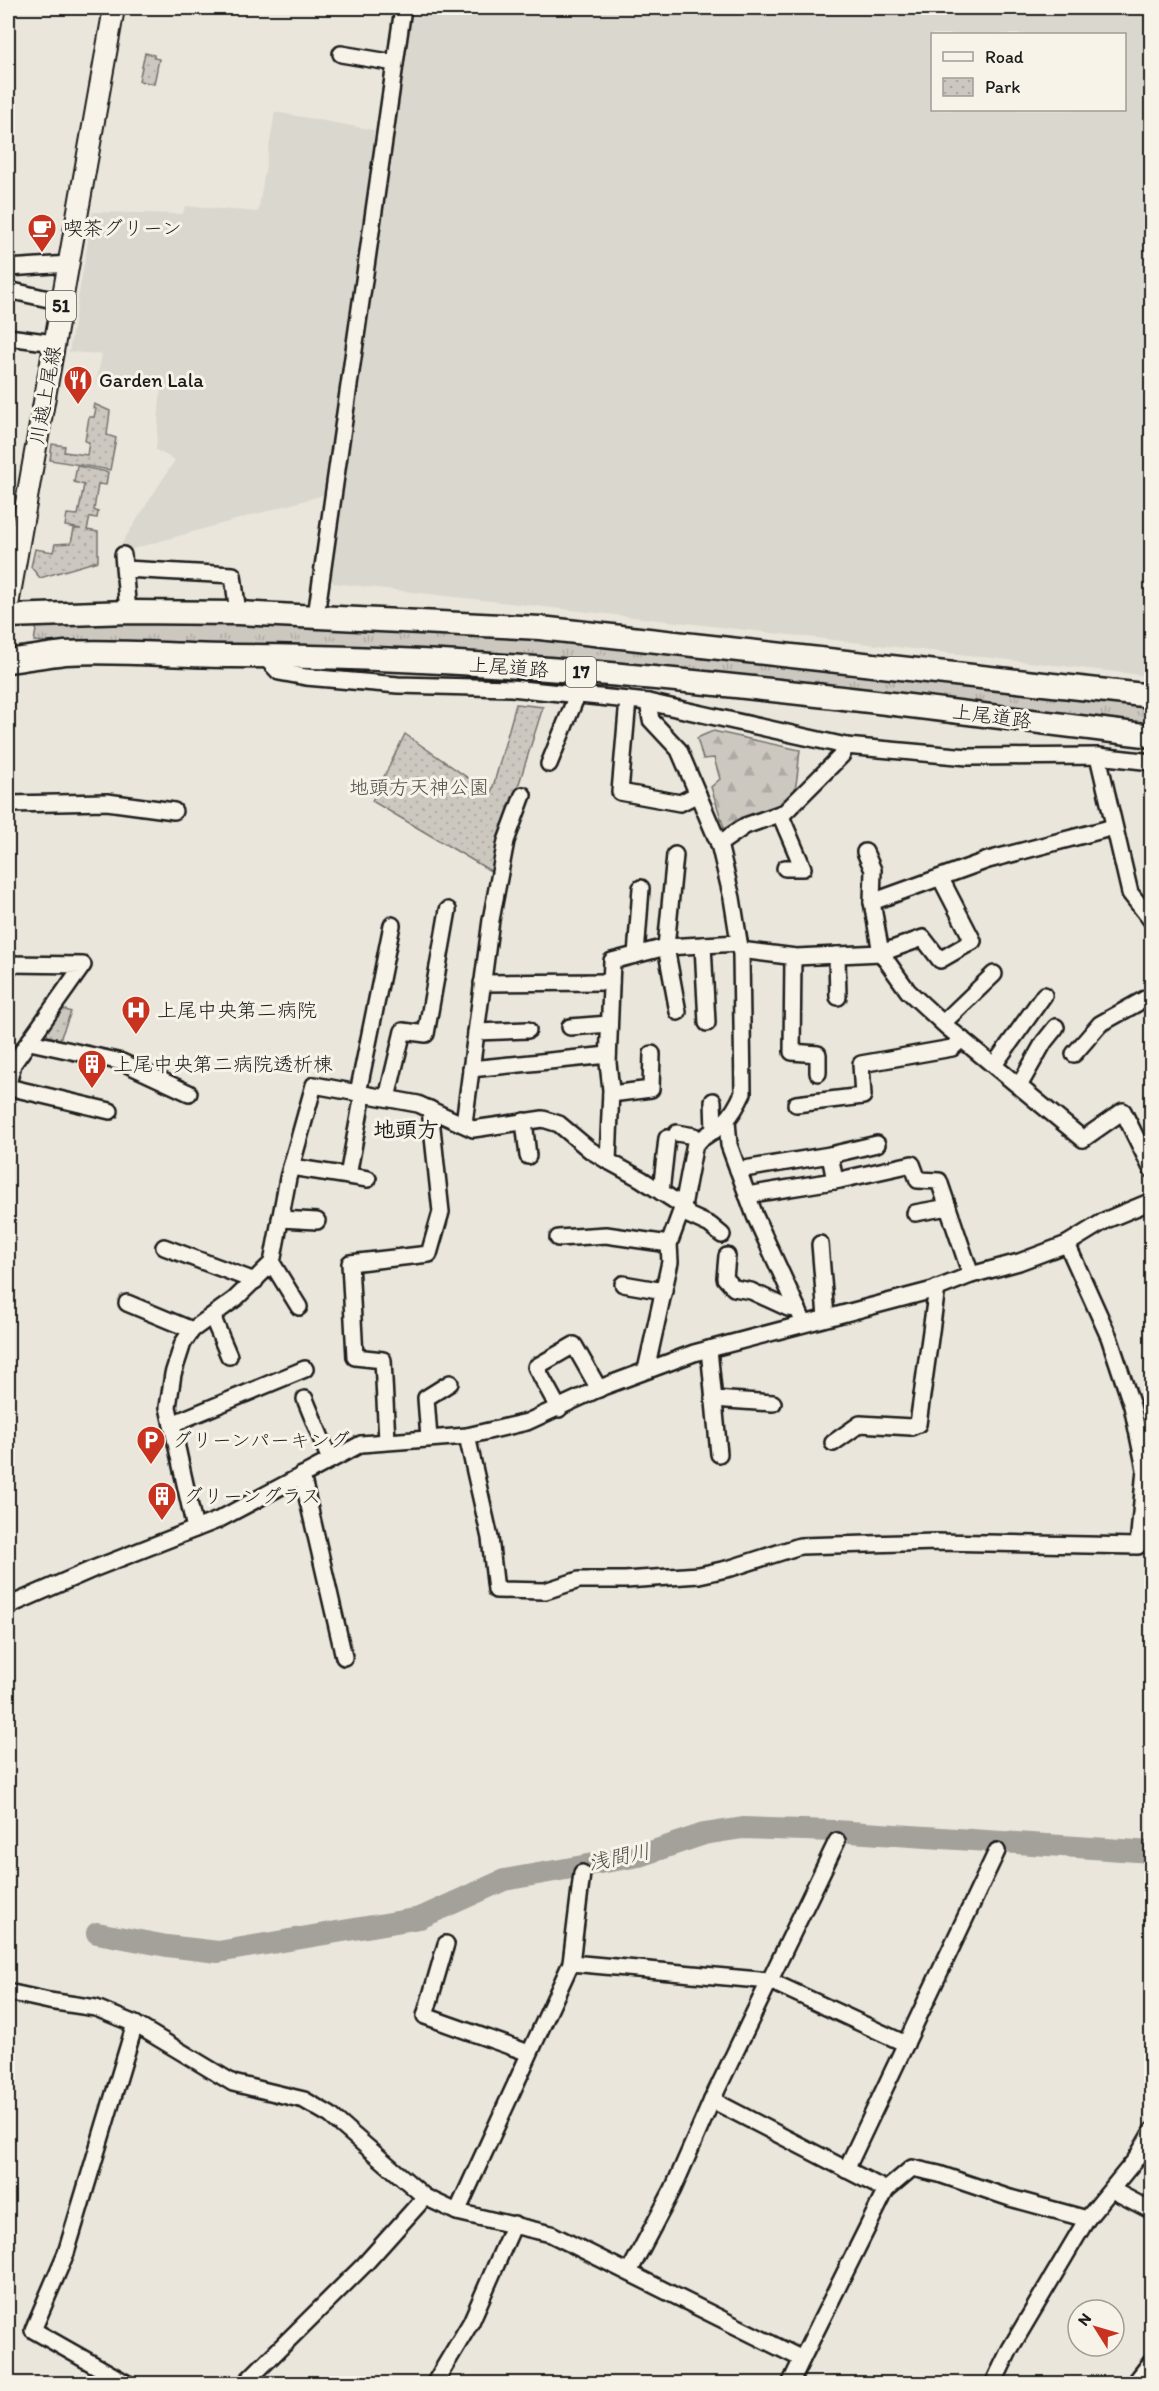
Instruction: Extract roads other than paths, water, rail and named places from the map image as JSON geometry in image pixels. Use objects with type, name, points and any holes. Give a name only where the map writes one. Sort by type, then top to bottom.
[{"type":"highway","name":"上尾道路","points":[[8,616],[128,612],[238,613],[540,628],[1152,696]]},
{"type":"highway","name":"上尾道路","points":[[8,661],[63,653],[128,652],[420,660],[751,687],[1152,736]]},
{"type":"main road","name":"川越上尾線","points":[[8,604],[114,8]]},
{"type":"street","points":[[316,616],[403,8]]},
{"type":"street","points":[[341,54],[395,63]]},
{"type":"street","points":[[8,268],[69,264]]},
{"type":"street","points":[[8,290],[62,302]]},
{"type":"street","points":[[8,337],[54,343]]},
{"type":"street","points":[[128,612],[124,562],[233,575],[238,613]]},
{"type":"street","points":[[264,656],[279,672],[306,677],[398,684],[511,688],[648,702],[846,747],[968,757],[1098,756],[1152,762]]},
{"type":"street","points":[[549,764],[577,695]]},
{"type":"street","points":[[627,700],[620,792],[680,803],[698,794]]},
{"type":"street","points":[[646,1370],[670,1262],[669,1244],[683,1206],[695,1143],[727,1121],[743,1093],[740,946],[719,844],[679,750],[651,720],[648,702]]},
{"type":"street","points":[[719,844],[745,826],[780,814],[842,755],[846,747]]},
{"type":"street","points":[[1098,756],[1131,893],[1152,921]]},
{"type":"street","points":[[464,1124],[491,920],[506,841],[523,795]]},
{"type":"street","points":[[8,804],[107,802],[174,811]]},
{"type":"street","points":[[780,814],[803,868],[785,868]]},
{"type":"street","points":[[872,902],[941,879],[988,860],[1114,827]]},
{"type":"street","points":[[865,852],[873,870],[872,902],[881,953],[908,991],[943,1023],[1083,1139],[1123,1111],[1152,1170]]},
{"type":"street","points":[[675,855],[666,947],[678,1012]]},
{"type":"street","points":[[608,1161],[611,1094],[608,1055],[612,961],[666,947],[703,945],[740,946],[793,957],[881,953],[923,938],[940,960],[973,940],[941,879]]},
{"type":"street","points":[[636,955],[641,888]]},
{"type":"street","points":[[387,1098],[403,1031],[426,1034],[448,910]]},
{"type":"street","points":[[348,1176],[392,925]]},
{"type":"street","points":[[703,945],[707,1023]]},
{"type":"street","points":[[837,955],[838,997]]},
{"type":"street","points":[[793,957],[792,1052],[818,1054],[818,1073]]},
{"type":"street","points":[[8,964],[83,965],[13,1064],[8,1086],[110,1111]]},
{"type":"street","points":[[943,1023],[994,974]]},
{"type":"street","points":[[482,983],[611,982]]},
{"type":"street","points":[[994,1065],[1044,995]]},
{"type":"street","points":[[1074,1054],[1100,1024],[1152,995]]},
{"type":"street","points":[[570,1027],[609,1024]]},
{"type":"street","points":[[1019,1086],[1044,1042],[1056,1027]]},
{"type":"street","points":[[476,1032],[528,1030]]},
{"type":"street","points":[[796,1104],[863,1096],[861,1064],[952,1048],[962,1039]]},
{"type":"street","points":[[30,1042],[122,1062],[189,1093]]},
{"type":"street","points":[[611,1094],[651,1089],[652,1054]]},
{"type":"street","points":[[471,1069],[608,1055]]},
{"type":"street","points":[[195,1529],[168,1407],[172,1374],[183,1343],[192,1330],[236,1299],[272,1263],[291,1167],[314,1085],[418,1104],[473,1130],[543,1119],[559,1124],[590,1150],[683,1206],[688,1215],[710,1225],[722,1235]]},
{"type":"street","points":[[713,1101],[714,1131]]},
{"type":"street","points":[[387,1441],[383,1360],[355,1357],[350,1263],[429,1254],[441,1212],[430,1109]]},
{"type":"street","points":[[524,1121],[528,1155]]},
{"type":"street","points":[[727,1121],[729,1144],[747,1196],[801,1316]]},
{"type":"street","points":[[661,1192],[672,1136],[693,1136],[699,1140]]},
{"type":"street","points":[[738,1170],[830,1155],[870,1142]]},
{"type":"street","points":[[830,1155],[835,1181]]},
{"type":"street","points":[[747,1196],[835,1181],[912,1164],[918,1180],[939,1181],[971,1275]]},
{"type":"street","points":[[291,1167],[368,1179]]},
{"type":"street","points":[[8,1606],[218,1520],[361,1444],[467,1436],[527,1422],[646,1370],[801,1316],[826,1317],[936,1288],[971,1275],[1019,1262],[1067,1244],[1106,1220],[1152,1201]]},
{"type":"street","points":[[915,1213],[948,1208]]},
{"type":"street","points":[[280,1219],[317,1221]]},
{"type":"street","points":[[558,1238],[606,1235],[669,1244]]},
{"type":"street","points":[[820,1244],[826,1317]]},
{"type":"street","points":[[467,1436],[490,1538],[496,1590],[545,1591],[579,1580],[625,1580],[699,1575],[730,1568],[800,1545],[936,1542],[1138,1546],[1148,1469],[1132,1406],[1109,1337],[1067,1244]]},
{"type":"street","points":[[164,1247],[255,1281]]},
{"type":"street","points":[[727,1256],[725,1278],[734,1288],[751,1291],[801,1316]]},
{"type":"street","points":[[272,1263],[299,1307]]},
{"type":"street","points":[[623,1284],[664,1291]]},
{"type":"street","points":[[833,1443],[860,1424],[911,1427],[918,1424],[936,1288]]},
{"type":"street","points":[[126,1303],[192,1330]]},
{"type":"street","points":[[212,1316],[229,1356]]},
{"type":"street","points":[[559,1409],[536,1367],[574,1345],[599,1389]]},
{"type":"street","points":[[709,1349],[719,1454]]},
{"type":"street","points":[[172,1424],[305,1369]]},
{"type":"street","points":[[429,1438],[426,1398],[450,1383]]},
{"type":"street","points":[[714,1399],[773,1403]]},
{"type":"street","points":[[304,1400],[330,1460]]},
{"type":"street","points":[[302,1475],[344,1657]]},
{"type":"street","points":[[629,2272],[673,2189],[712,2100],[837,1841]]},
{"type":"street","points":[[846,2170],[997,1851]]},
{"type":"street","points":[[457,2212],[571,1963],[582,1873]]},
{"type":"street","points":[[446,1944],[425,2016],[529,2053]]},
{"type":"street","points":[[571,1963],[770,1982],[906,2044]]},
{"type":"street","points":[[8,1992],[96,2008],[135,2024],[233,2084],[304,2100],[330,2115],[425,2197],[457,2212],[551,2234],[802,2359]]},
{"type":"street","points":[[128,2384],[33,2330],[66,2253],[135,2024]]},
{"type":"street","points":[[712,2100],[886,2190]]},
{"type":"street","points":[[993,2384],[1010,2349],[1087,2219],[1136,2159],[1152,2131]]},
{"type":"street","points":[[790,2384],[886,2190],[912,2168],[1087,2219]]},
{"type":"street","points":[[1112,2190],[1152,2211]]},
{"type":"street","points":[[244,2384],[364,2265],[425,2197]]},
{"type":"street","points":[[434,2384],[471,2322],[514,2224]]},
{"type":"street","points":[[1134,2384],[1152,2361]]},
{"type":"waterway","name":"浅間川","points":[[97,1933],[167,1946],[218,1952],[420,1918],[504,1880],[639,1856],[704,1834],[743,1828],[835,1831],[1152,1852]]},
{"type":"place","name":"喫茶グリーン","points":[[42,254]]},
{"type":"place","name":"Garden Lala","points":[[78,406]]},
{"type":"place","name":"上尾中央第二病院","points":[[136,1036]]},
{"type":"place","name":"上尾中央第二病院透析棟","points":[[92,1090]]},
{"type":"place","name":"グリーンパーキング","points":[[151,1466]]},
{"type":"place","name":"グリーングラス","points":[[162,1522]]},
{"type":"district","name":"地頭方","points":[[406,1129]]},
{"type":"park label","name":"地頭方天神公園","points":[[419,787]]}]
